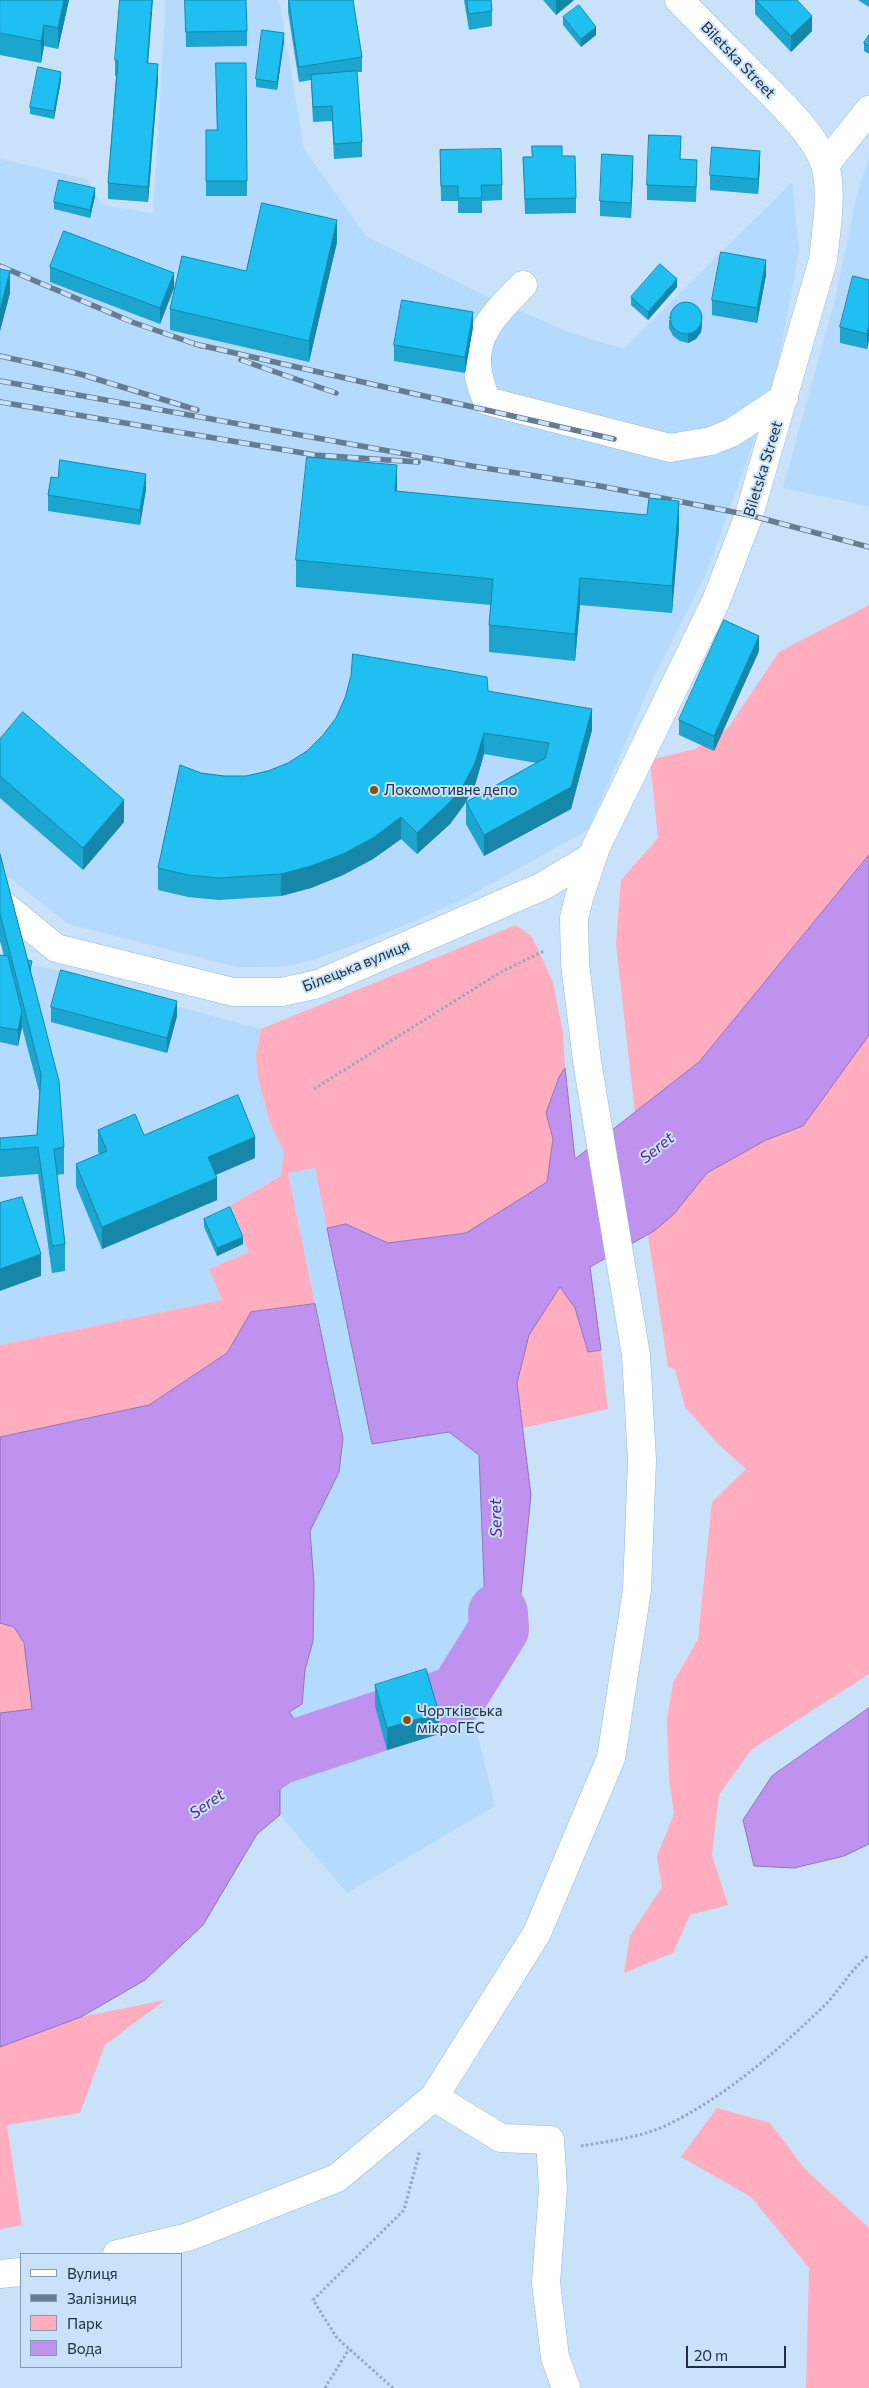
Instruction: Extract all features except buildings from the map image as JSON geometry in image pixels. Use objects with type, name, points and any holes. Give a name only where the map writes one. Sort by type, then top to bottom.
[{"type":"street","name":"Biletska Street","points":[[121,2253],[188,2237],[337,2178],[434,2097],[537,1933],[611,1758],[637,1590],[642,1460],[636,1355],[587,1061],[575,964],[574,918],[593,856],[716,601],[749,515],[823,260],[827,227],[827,179],[825,165],[818,149],[794,117],[679,0]]},
{"type":"street","points":[[825,165],[869,110]]},
{"type":"street","points":[[523,285],[485,326],[481,338],[478,350],[478,380],[486,401],[670,448],[711,442],[731,434],[784,398]]},
{"type":"street","name":"Білецька вулиця","points":[[0,902],[56,948],[233,992],[257,994],[300,990],[327,980],[543,886],[593,856]]},
{"type":"street","points":[[8,943],[32,928]]},
{"type":"street","points":[[434,2097],[501,2138],[550,2140],[553,2189],[546,2283],[555,2357],[566,2388]]},
{"type":"street","points":[[0,2274],[20,2272]]},
{"type":"path","points":[[314,1089],[412,1030],[501,972],[574,937]]},
{"type":"path","points":[[550,2151],[618,2140],[668,2124],[732,2086],[781,2046],[826,2004],[859,1963],[869,1955]]},
{"type":"path","points":[[393,2388],[338,2338],[313,2300],[404,2210],[422,2144]]},
{"type":"path","points":[[324,2388],[349,2349]]},
{"type":"shaded area","points":[[166,0],[277,0],[280,4],[304,149],[366,236],[484,295],[568,332],[624,349],[792,182],[799,250],[774,386],[706,574],[655,674],[588,830],[460,901],[386,933],[310,961],[279,967],[237,967],[68,924],[0,870],[0,159],[87,179],[102,205],[153,213]]},
{"type":"shaded area","points":[[869,157],[869,506],[783,488],[835,299],[857,195]]},
{"type":"shaded area","points":[[19,963],[52,969],[135,995],[261,1029],[256,1056],[258,1078],[270,1124],[284,1152],[281,1176],[231,1205],[249,1252],[209,1269],[222,1300],[0,1345],[0,966]]},
{"type":"shaded area","name":"Чортківська мікроГЕС","points":[[315,1168],[372,1443],[449,1432],[479,1455],[485,1605],[462,1674],[495,1806],[347,1893],[280,1815],[280,1789],[326,1728],[299,1725],[289,1712],[302,1704],[305,1670],[313,1641],[314,1583],[310,1531],[339,1472],[329,1370],[288,1173]]},
{"type":"green space","points":[[869,605],[869,855],[699,1062],[635,1113],[616,944],[621,880],[658,838],[650,760],[695,749],[728,728],[779,652]]},
{"type":"green space","points":[[516,925],[532,937],[553,982],[563,1032],[565,1068],[559,1077],[546,1113],[553,1139],[547,1182],[466,1233],[388,1243],[346,1224],[327,1228],[315,1168],[288,1173],[315,1304],[252,1312],[227,1353],[149,1405],[0,1437],[0,1345],[222,1300],[209,1269],[249,1252],[231,1205],[281,1176],[284,1152],[270,1124],[258,1078],[256,1056],[261,1029]]},
{"type":"green space","points":[[869,1035],[869,1674],[751,1750],[719,1795],[712,1855],[728,1905],[690,1915],[673,1953],[624,1973],[630,1936],[662,1887],[657,1856],[674,1814],[669,1779],[667,1720],[673,1683],[698,1639],[712,1502],[746,1469],[719,1445],[685,1407],[675,1369],[668,1367],[648,1235],[674,1214],[707,1173],[766,1140],[803,1126]]},
{"type":"green space","points":[[560,1287],[575,1308],[587,1351],[601,1350],[608,1409],[523,1428],[517,1383],[529,1335]]},
{"type":"green space","points":[[0,1623],[14,1627],[24,1643],[32,1709],[0,1713]]},
{"type":"green space","points":[[165,2000],[105,2045],[80,2113],[7,2125],[22,2225],[0,2229],[0,2047],[81,2017]]},
{"type":"green space","points":[[717,2108],[770,2123],[805,2169],[869,2228],[869,2388],[806,2388],[809,2268],[751,2197],[681,2157]]},
{"type":"water","points":[[869,855],[869,1035],[803,1126],[766,1140],[707,1173],[674,1214],[654,1231],[590,1267],[601,1350],[588,1352],[575,1308],[560,1287],[529,1335],[517,1383],[531,1495],[519,1614],[498,1686],[485,1700],[469,1705],[462,1674],[485,1605],[479,1455],[449,1432],[372,1444],[327,1228],[346,1224],[388,1243],[466,1233],[547,1182],[553,1139],[546,1113],[559,1077],[565,1068],[575,1159],[699,1062]]},
{"type":"water","points":[[315,1304],[343,1438],[339,1472],[310,1531],[314,1583],[313,1641],[305,1670],[302,1704],[289,1712],[299,1725],[326,1728],[331,1754],[280,1789],[280,1815],[257,1834],[203,1925],[145,1980],[81,2017],[0,2047],[0,1713],[32,1709],[24,1643],[14,1627],[0,1623],[0,1437],[149,1405],[227,1353],[251,1312]]},
{"type":"water","points":[[869,1708],[869,1844],[844,1856],[794,1868],[754,1866],[743,1820],[772,1776]]},
{"type":"waterway","name":"Seret","points":[[254,1771],[275,1756],[458,1695],[499,1629],[498,1613]]},
{"type":"railway","points":[[0,266],[132,322],[201,346]]},
{"type":"railway","points":[[195,344],[614,439]]},
{"type":"railway","points":[[0,356],[80,374],[197,410]]},
{"type":"railway","points":[[241,360],[336,393]]},
{"type":"railway","points":[[0,381],[472,466],[600,486],[749,515],[869,547]]},
{"type":"railway","points":[[0,402],[315,455],[418,462]]},
{"type":"place","name":"Локомотивне депо","points":[[374,790]]},
{"type":"place","name":"Чортківська мікроГЕС","points":[[407,1720]]}]
